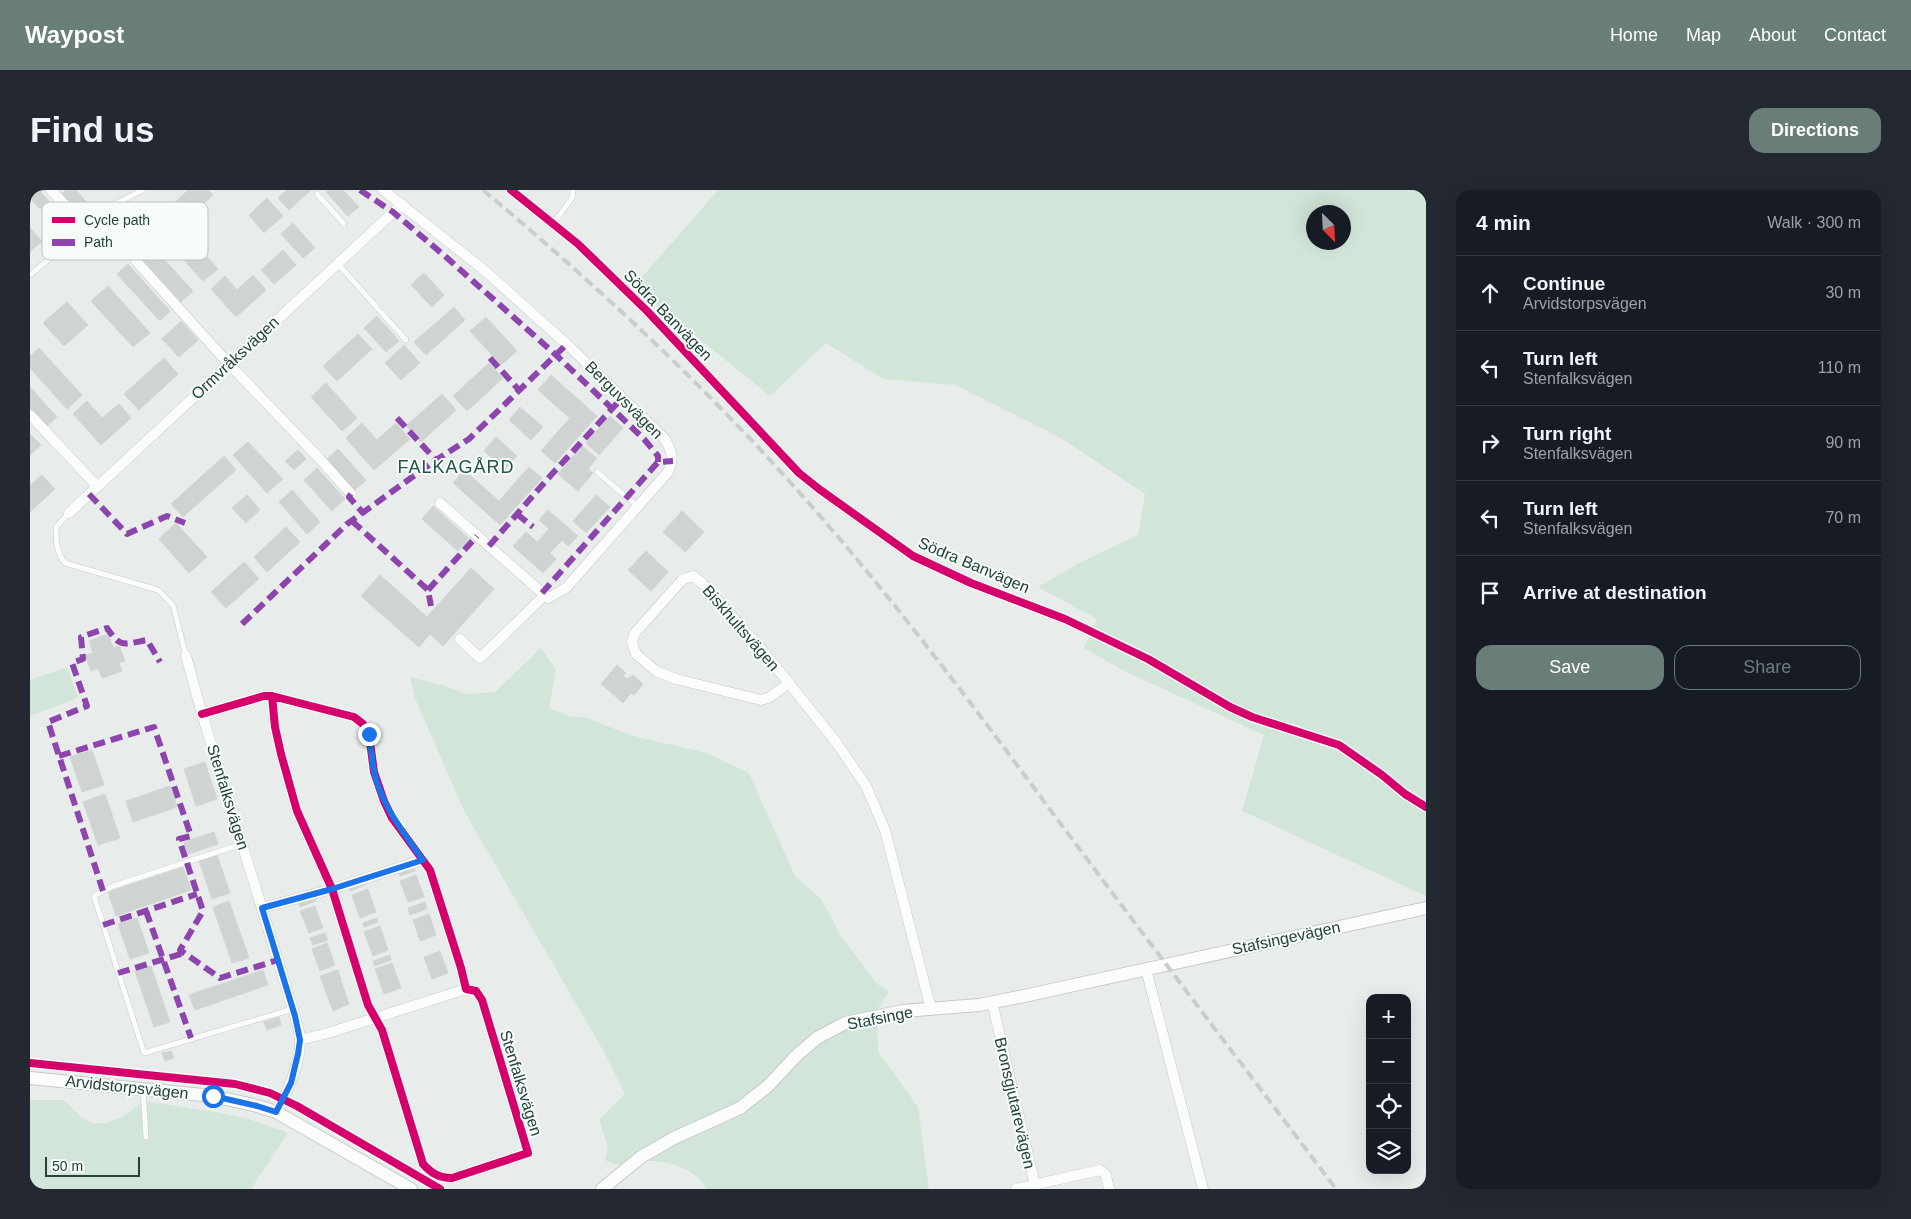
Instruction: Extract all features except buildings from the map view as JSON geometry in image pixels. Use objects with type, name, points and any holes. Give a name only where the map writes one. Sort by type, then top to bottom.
[{"type":"street","points":[[51,190],[62,202]]},
{"type":"street","name":"Berguvsvägen","points":[[383,190],[512,294],[665,439],[672,452],[673,461],[668,472],[638,507],[566,588],[548,598],[545,595]]},
{"type":"street","name":"Södra Banvägen","points":[[518,192],[552,224],[578,244],[647,311],[799,473],[889,540],[914,556],[946,572],[1065,619],[1148,659],[1230,707],[1252,717],[1340,745],[1405,794],[1426,807]]},
{"type":"street","name":"Ormvråksvägen","points":[[68,513],[402,204]]},
{"type":"street","points":[[136,262],[351,494]]},
{"type":"street","points":[[30,415],[97,486]]},
{"type":"street","points":[[440,503],[545,595],[480,658],[460,638]]},
{"type":"street","name":"Biskhultsvägen","points":[[789,684],[770,697],[761,700],[676,679],[656,671],[636,654],[632,642],[635,633],[683,579],[693,576],[703,584],[763,651],[853,765],[866,786],[885,830],[931,1009]]},
{"type":"street","name":"Stenfalksvägen","points":[[186,656],[202,714],[293,1009],[300,1040],[291,1083],[276,1112]]},
{"type":"street","points":[[202,714],[258,697],[272,696],[354,717],[363,724],[369,734],[374,772],[384,800],[392,818],[430,870],[461,968],[466,989],[328,1033],[300,1040]]},
{"type":"street","name":"Stenfalksvägen","points":[[272,696],[275,727],[281,754],[298,811],[332,889],[368,1005],[382,1030],[423,1164],[430,1172],[444,1178],[452,1178],[486,1168],[528,1153],[482,1000],[476,991],[466,989]]},
{"type":"street","points":[[262,908],[332,889],[423,860]]},
{"type":"street","name":"Stafsingevägen","points":[[1146,969],[1426,908]]},
{"type":"street","points":[[1146,969],[1203,1189]]},
{"type":"street","name":"Stafsinge","points":[[602,1189],[641,1158],[674,1138],[740,1108],[768,1086],[797,1055],[817,1038],[844,1024],[903,1011],[992,1002],[1146,969]]},
{"type":"street","name":"Bronsgjutarevägen","points":[[992,1002],[1035,1185],[1016,1189]]},
{"type":"street","name":"Arvidstorpsvägen","points":[[30,1078],[213,1096],[257,1106],[276,1112],[411,1189]]},
{"type":"street","points":[[1035,1185],[1100,1170],[1106,1175],[1109,1189]]},
{"type":"lane","points":[[119,202],[143,190]]},
{"type":"lane","points":[[552,224],[572,198],[573,190]]},
{"type":"lane","points":[[317,194],[344,224]]},
{"type":"lane","points":[[30,275],[48,260]]},
{"type":"lane","points":[[338,263],[406,340]]},
{"type":"lane","points":[[597,472],[638,507]]},
{"type":"lane","points":[[68,513],[56,527],[57,548],[60,557],[65,563],[158,590],[173,605],[186,656]]},
{"type":"lane","points":[[242,844],[113,886],[94,896],[144,1053],[293,1009]]},
{"type":"lane","points":[[143,1089],[146,1137]]},
{"type":"green space","points":[[718,190],[1426,190],[1426,896],[1242,811],[1264,735],[1124,671],[1084,648],[1097,619],[1038,587],[1083,561],[1138,535],[1145,494],[1059,437],[955,385],[883,379],[826,343],[770,396],[634,286]]},
{"type":"green space","points":[[541,648],[556,670],[549,708],[571,717],[584,717],[633,736],[707,753],[749,773],[795,876],[821,899],[842,937],[876,983],[889,992],[877,1010],[878,1051],[918,1107],[929,1189],[706,1189],[697,1177],[674,1165],[657,1161],[642,1161],[618,1165],[605,1160],[608,1149],[599,1119],[625,1094],[608,1059],[464,811],[415,698],[410,677],[467,694],[495,692]]},
{"type":"green space","points":[[67,667],[78,698],[30,716],[30,680]]},
{"type":"green space","points":[[30,1100],[64,1100],[84,1119],[100,1124],[116,1120],[143,1101],[249,1119],[288,1133],[251,1189],[30,1189]]},
{"type":"railway","points":[[483,190],[599,291],[674,362],[746,434],[857,559],[965,696],[1336,1189]]},
{"type":"marked path","points":[[360,190],[393,212],[556,355],[644,439],[658,456],[658,462]]},
{"type":"marked path","points":[[242,624],[347,524],[436,460],[469,439],[567,344]]},
{"type":"marked path","points":[[490,358],[519,390]]},
{"type":"marked path","points":[[489,546],[622,398]]},
{"type":"marked path","points":[[397,418],[436,460]]},
{"type":"marked path","points":[[542,593],[658,462],[673,461]]},
{"type":"marked path","points":[[89,494],[127,534],[167,516],[185,523]]},
{"type":"marked path","points":[[351,494],[349,497],[363,513]]},
{"type":"marked path","points":[[517,514],[533,527]]},
{"type":"marked path","points":[[352,521],[428,590],[431,606]]},
{"type":"marked path","points":[[428,590],[477,536]]},
{"type":"marked path","points":[[103,891],[48,722],[87,706],[72,663],[83,659],[81,637],[107,628],[120,642],[133,643],[147,640],[160,662]]},
{"type":"marked path","points":[[59,756],[154,727],[191,836],[179,839],[203,911],[180,950],[220,978],[278,960]]},
{"type":"marked path","points":[[103,925],[197,894]]},
{"type":"marked path","points":[[146,911],[191,1038]]},
{"type":"marked path","points":[[118,973],[184,953]]},
{"type":"cycle path","points":[[511,190],[578,244],[647,311],[799,473],[913,556],[971,583],[1065,619],[1148,659],[1230,707],[1252,717],[1339,745],[1382,775],[1405,794],[1426,807]]},
{"type":"cycle path","points":[[202,714],[264,696],[272,696],[354,717],[363,724],[369,734],[374,772],[384,801],[392,818],[430,870],[466,989],[476,991],[482,1000],[528,1153],[452,1178],[436,1174],[423,1164],[382,1030],[368,1005],[332,889],[297,811],[275,727],[272,696]]},
{"type":"cycle path","points":[[30,1063],[235,1084],[270,1093],[297,1106],[440,1189]]},
{"type":"district","name":"FALKAGÅRD","points":[[456,467]]},
{"type":"route","points":[[213,1096],[276,1112],[291,1083],[300,1040],[295,1016],[262,908],[332,889],[423,860],[392,818],[384,800],[374,772],[369,734]]}]
